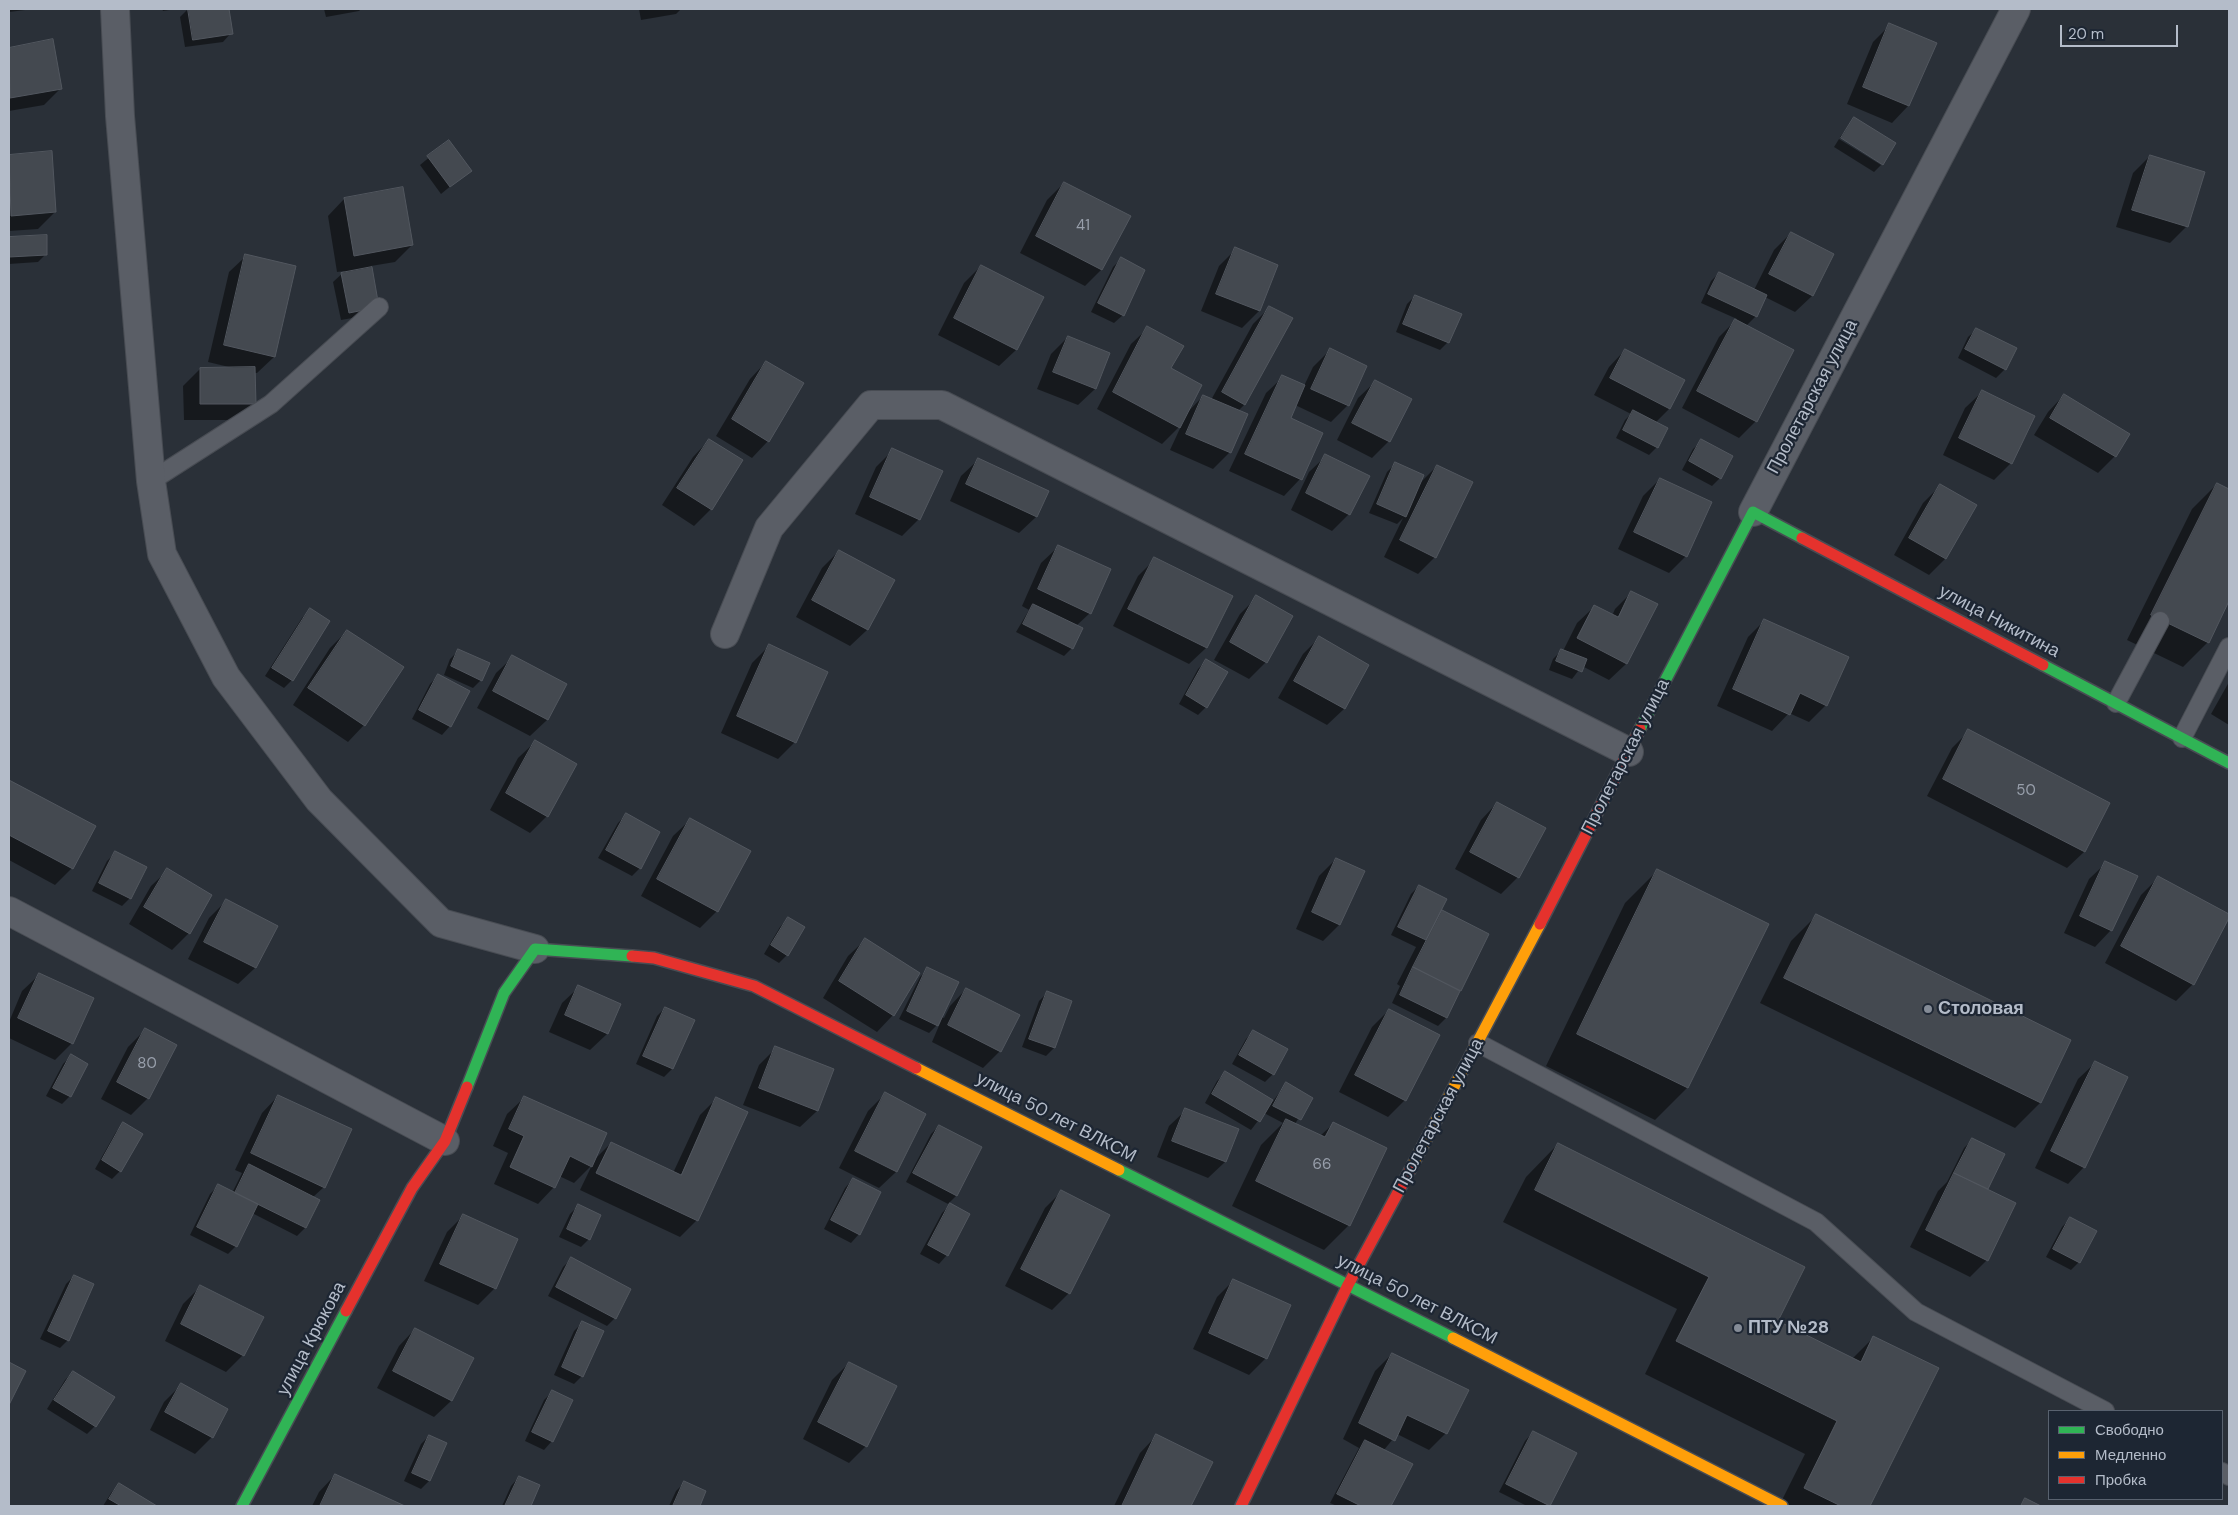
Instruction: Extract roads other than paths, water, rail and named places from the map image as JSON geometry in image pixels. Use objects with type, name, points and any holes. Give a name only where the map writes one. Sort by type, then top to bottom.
[{"type":"street","points":[[9,911],[445,1141],[504,994],[535,948],[441,923],[319,800],[226,677],[162,554],[151,481],[120,116],[115,9]]},
{"type":"street","name":"Пролетарская улица","points":[[1240,1506],[1348,1285],[1478,1044],[2016,9]]},
{"type":"street","points":[[725,634],[769,528],[871,405],[942,405],[1629,752]]},
{"type":"street","name":"улица Никитина","points":[[1753,512],[2229,763]]},
{"type":"street","name":"улица 50 лет ВЛКСМ","points":[[535,948],[654,958],[754,986],[1782,1506]]},
{"type":"street","name":"улица Крюкова","points":[[242,1506],[412,1188],[445,1141]]},
{"type":"lane","points":[[151,481],[272,404],[380,307]]},
{"type":"lane","points":[[2116,703],[2160,621]]},
{"type":"lane","points":[[2182,738],[2229,647]]},
{"type":"lane","points":[[1478,1044],[1816,1222],[1916,1312],[2103,1410]]},
{"type":"place","name":"Столовая","points":[[1928,1009]]},
{"type":"place","name":"ПТУ №28","points":[[1738,1328]]}]
